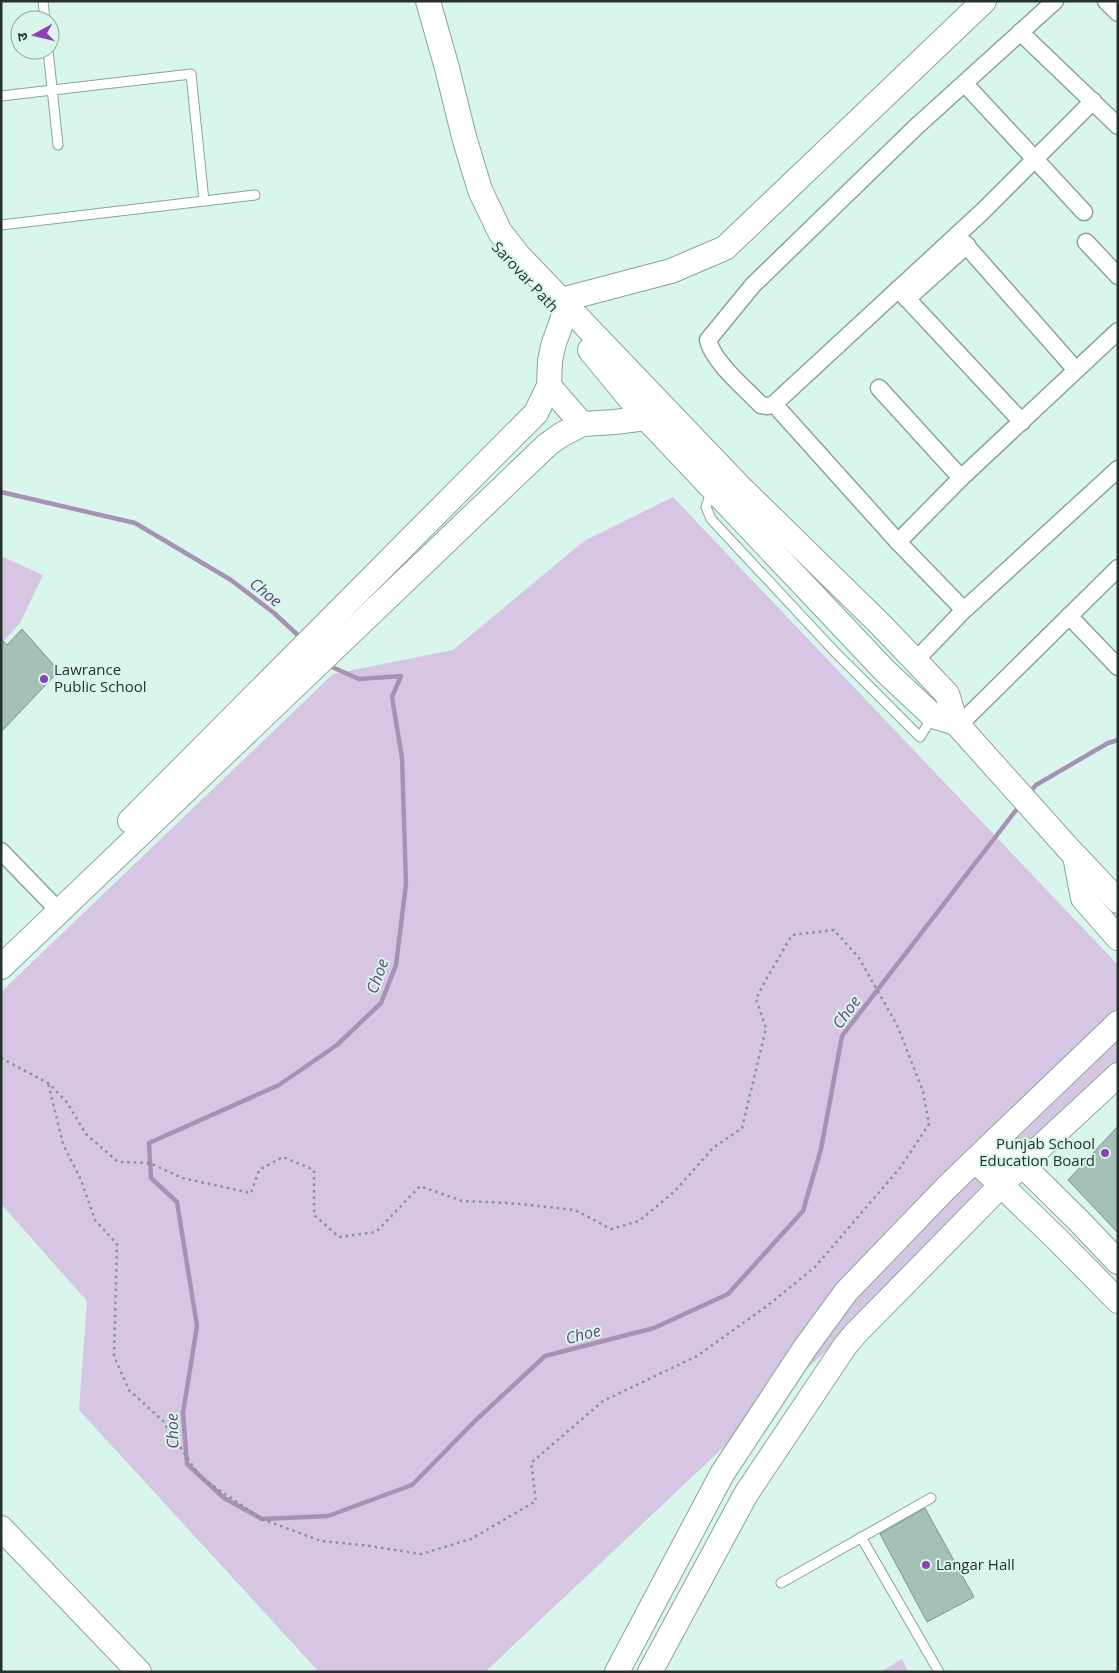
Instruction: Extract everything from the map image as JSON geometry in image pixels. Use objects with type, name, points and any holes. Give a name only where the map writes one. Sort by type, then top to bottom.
[{"type":"main road","name":"Sarovar Path","points":[[416,1],[438,77],[457,164],[488,238],[533,288],[562,309],[646,418],[885,671],[933,716],[957,725]]},
{"type":"main road","points":[[428,1],[480,190],[500,232],[562,309],[882,626],[947,694],[957,725],[1070,851],[1118,901]]},
{"type":"main road","points":[[562,309],[671,271],[725,248],[984,1]]},
{"type":"main road","points":[[1,967],[54,906],[273,692],[329,621],[536,413],[549,386],[550,361],[562,309]]},
{"type":"main road","points":[[549,386],[582,424]]},
{"type":"main road","points":[[273,692],[346,638],[547,445],[582,424],[646,418]]},
{"type":"main road","points":[[329,621],[346,638]]},
{"type":"main road","points":[[1070,851],[1079,848],[1118,882]]},
{"type":"main road","points":[[1070,851],[1083,898],[1118,938]]},
{"type":"main road","points":[[1,946],[54,906]]},
{"type":"main road","points":[[616,1672],[722,1474],[805,1348],[846,1292],[975,1160],[1118,1022]]},
{"type":"main road","points":[[650,1672],[746,1494],[845,1346],[1022,1165],[1118,1075]]},
{"type":"main road","points":[[997,1140],[1118,1262]]},
{"type":"main road","points":[[975,1160],[1058,1239],[1118,1301]]},
{"type":"main road","points":[[1058,1239],[1078,1220]]},
{"type":"main road","points":[[1,1528],[139,1672]]},
{"type":"street","points":[[1055,1],[917,126],[753,285],[708,340],[716,358],[761,405],[768,406],[774,404],[903,294],[962,240],[1035,159],[1093,101]]},
{"type":"street","points":[[1106,1],[1118,13]]},
{"type":"street","points":[[1020,32],[1118,126]]},
{"type":"street","points":[[965,84],[1084,212]]},
{"type":"street","points":[[962,240],[1076,370]]},
{"type":"street","points":[[1086,242],[1118,276]]},
{"type":"street","points":[[903,294],[1022,422]]},
{"type":"street","points":[[898,542],[961,478],[1118,331]]},
{"type":"street","points":[[879,388],[961,478]]},
{"type":"street","points":[[774,404],[898,542],[964,610]]},
{"type":"street","points":[[915,661],[964,610],[1118,469]]},
{"type":"street","points":[[957,725],[1118,568]]},
{"type":"street","points":[[1069,616],[1118,667]]},
{"type":"street","points":[[1,851],[54,906]]},
{"type":"lane","points":[[49,60],[58,145]]},
{"type":"lane","points":[[1,96],[191,74],[204,201]]},
{"type":"lane","points":[[1,225],[256,195]]},
{"type":"lane","points":[[781,1583],[931,1498]]},
{"type":"lane","points":[[861,1537],[939,1672]]},
{"type":"path","points":[[1,1058],[48,1083],[66,1101],[86,1134],[118,1162],[150,1163],[182,1178],[251,1193],[259,1170],[283,1157],[314,1170],[314,1215],[339,1237],[376,1232],[420,1186],[462,1201],[510,1203],[575,1210],[611,1229],[639,1221],[676,1192],[713,1148],[742,1128],[766,1028],[756,999],[792,934],[834,930],[859,958],[897,1025],[923,1091],[929,1124],[900,1168],[815,1267],[767,1306],[697,1356],[603,1401],[531,1463],[536,1501],[471,1539],[421,1554],[321,1541],[262,1519],[200,1477],[163,1421],[129,1390],[114,1356],[117,1244],[95,1220],[81,1180],[63,1144],[48,1083]]},
{"type":"shaded area","points":[[673,497],[1118,965],[1118,1076],[485,1672],[319,1672],[79,1410],[87,1301],[1,1204],[1,992],[333,674],[453,650],[584,541]]},
{"type":"shaded area","points":[[1,556],[43,575],[20,623],[1,644]]},
{"type":"shaded area","points":[[902,1659],[908,1672],[880,1672]]},
{"type":"building","points":[[22,629],[59,671],[1,732],[1,639],[7,645]]},
{"type":"building","name":"Punjab School Education Board","points":[[1118,1126],[1118,1233],[1068,1180]]},
{"type":"building","name":"Langar Hall","points":[[925,1508],[974,1597],[927,1622],[880,1534]]},
{"type":"waterway","name":"Choe","points":[[1,492],[135,523],[231,580],[274,613],[302,639]]},
{"type":"waterway","name":"Choe","points":[[328,663],[332,667],[359,679],[401,676],[392,697],[402,758],[406,884],[396,965],[381,1003],[337,1045],[279,1085],[149,1143],[151,1178],[177,1202],[197,1326],[183,1413],[187,1464],[224,1498],[262,1519],[328,1516],[412,1485],[475,1421],[545,1356],[654,1328],[728,1294],[803,1211],[821,1149],[842,1036],[1020,805]]},
{"type":"waterway","name":"Choe","points":[[1029,793],[1036,785],[1108,743],[1118,740]]},
{"type":"place","name":"Lawrance Public School","points":[[44,679]]},
{"type":"place","name":"Punjab School Education Board","points":[[1105,1153]]},
{"type":"place","name":"Langar Hall","points":[[926,1565]]}]
